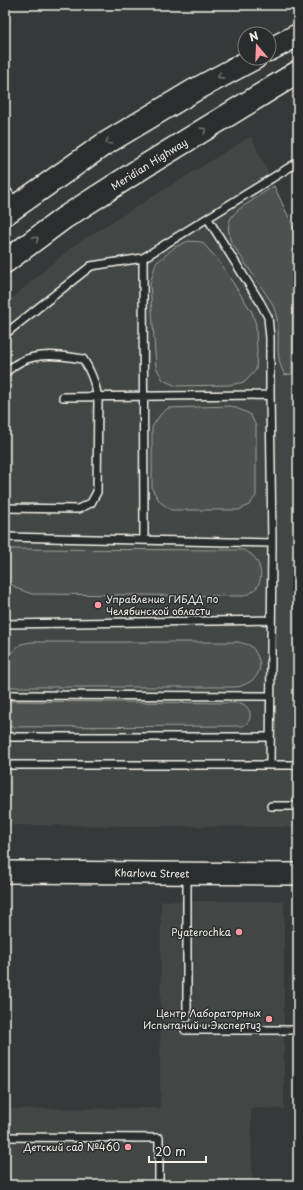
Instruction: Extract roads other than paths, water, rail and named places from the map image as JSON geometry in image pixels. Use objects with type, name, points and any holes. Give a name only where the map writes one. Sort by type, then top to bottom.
[{"type":"main road","points":[[277,46],[298,35]]},
{"type":"main road","points":[[11,210],[103,145],[193,91],[240,66]]},
{"type":"main road","name":"Meridian Highway","points":[[5,262],[64,218],[145,166],[298,72]]},
{"type":"street","name":"Kharlova Street","points":[[5,872],[298,874]]},
{"type":"lane","points":[[5,334],[91,266],[143,258],[298,162]]},
{"type":"lane","points":[[5,188],[11,210]]},
{"type":"lane","points":[[208,219],[268,316],[270,338],[272,543],[269,737],[270,765]]},
{"type":"lane","points":[[143,258],[144,539]]},
{"type":"lane","points":[[5,373],[20,361],[38,357],[60,355],[83,359],[96,384],[98,397],[97,492],[91,503],[78,509],[5,508]]},
{"type":"lane","points":[[63,397],[270,395]]},
{"type":"lane","points":[[5,537],[272,543]]},
{"type":"lane","points":[[5,624],[271,620]]},
{"type":"lane","points":[[5,694],[270,696]]},
{"type":"lane","points":[[5,737],[269,737]]},
{"type":"lane","points":[[5,765],[298,765]]},
{"type":"lane","points":[[271,806],[298,806]]},
{"type":"lane","points":[[187,874],[187,1018]]},
{"type":"lane","points":[[185,1030],[298,1030]]},
{"type":"lane","points":[[5,1137],[159,1138],[159,1185]]},
{"type":"place","name":"Управление ГИБДД по Челябинской области","points":[[98,605]]},
{"type":"place","name":"Pyaterochka","points":[[239,932]]},
{"type":"place","name":"Центр Лабораторных Испытаний и Экспертиз","points":[[269,1019]]},
{"type":"place","name":"Детский сад №460","points":[[128,1147]]}]
